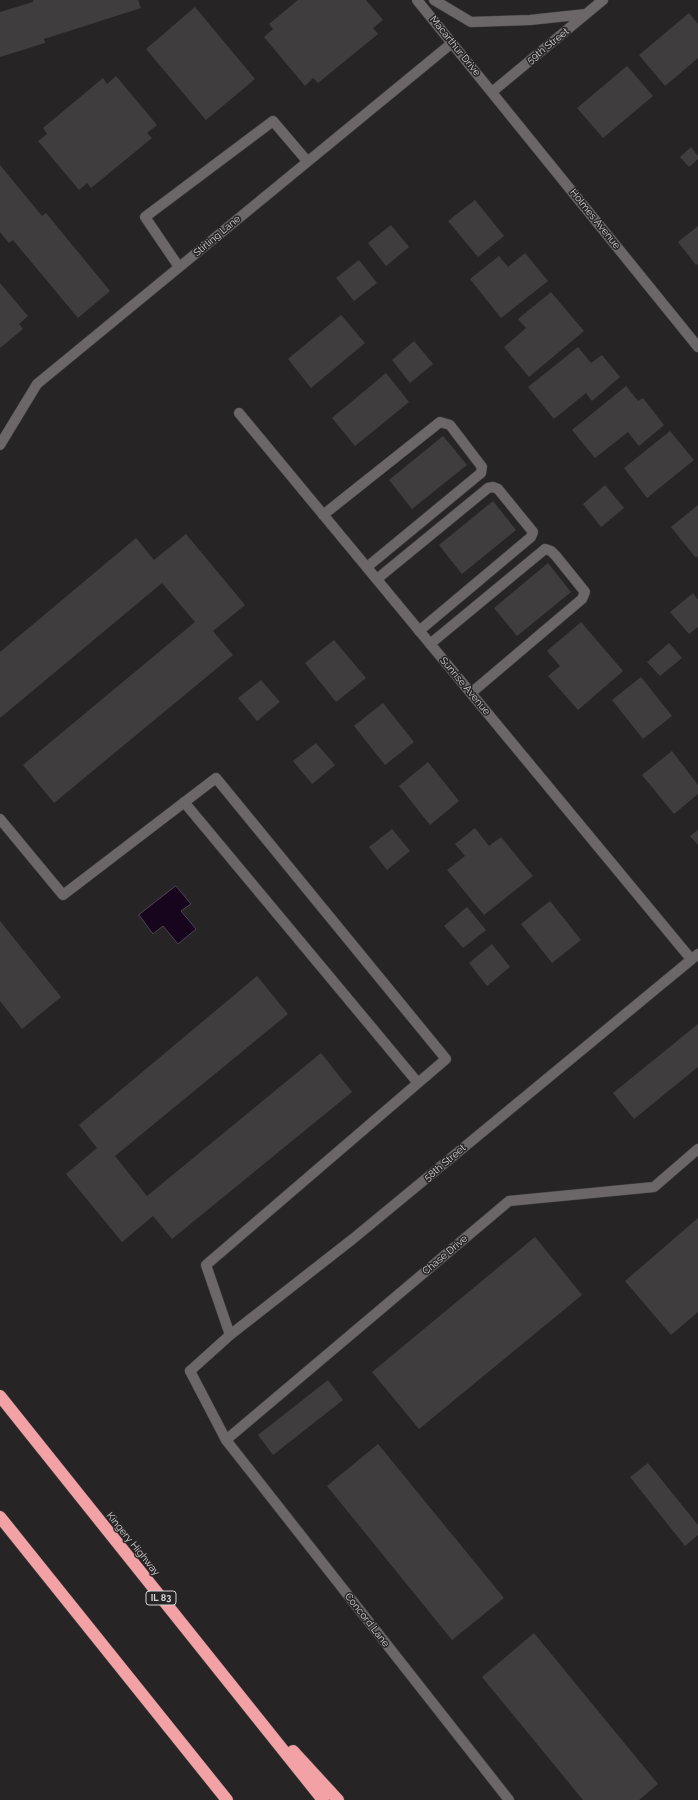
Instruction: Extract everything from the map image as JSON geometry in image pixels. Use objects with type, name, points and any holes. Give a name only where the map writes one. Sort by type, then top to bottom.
[{"type":"highway","name":"Kingery Highway","points":[[0,1396],[323,1800]]},
{"type":"highway","points":[[0,1517],[227,1800]]},
{"type":"highway","points":[[222,1674],[338,1800]]},
{"type":"street","name":"Macarthur Drive","points":[[417,0],[492,92]]},
{"type":"street","points":[[434,0],[471,22],[530,20],[586,14]]},
{"type":"street","name":"59th Street","points":[[492,92],[603,0]]},
{"type":"street","name":"Stirling Lane","points":[[0,445],[37,384],[452,43]]},
{"type":"street","name":"Holmes Avenue","points":[[492,92],[698,347]]},
{"type":"street","points":[[179,267],[145,217],[273,121],[307,161]]},
{"type":"street","name":"Sunrise Avenue","points":[[239,413],[419,631],[695,957]]},
{"type":"street","points":[[323,514],[440,422],[450,425],[482,467],[481,473],[367,567]]},
{"type":"street","points":[[377,579],[488,488],[492,487],[498,489],[532,532],[531,537],[419,631]]},
{"type":"street","points":[[430,644],[545,549],[551,551],[556,556],[585,592],[582,599],[471,693]]},
{"type":"street","points":[[0,819],[63,895],[216,778],[446,1058],[206,1265],[230,1335]]},
{"type":"street","points":[[184,802],[418,1083]]},
{"type":"street","name":"58th Street","points":[[190,1371],[230,1335],[354,1238],[695,957]]},
{"type":"street","name":"Chase Drive","points":[[226,1440],[509,1201],[654,1186],[698,1150]]},
{"type":"street","name":"Concord Lane","points":[[190,1371],[226,1440],[509,1800]]},
{"type":"shaded area","points":[[176,886],[191,904],[181,911],[196,929],[178,944],[163,926],[153,934],[139,915]]},
{"type":"building","points":[[33,0],[138,0],[141,8],[44,39],[45,43],[0,57],[0,12],[33,2]]},
{"type":"building","points":[[298,0],[366,0],[383,20],[373,28],[378,34],[318,83],[313,78],[305,86],[264,37],[273,29],[269,24]]},
{"type":"building","points":[[195,7],[255,79],[206,120],[146,49]]},
{"type":"building","points":[[689,13],[698,24],[698,58],[665,86],[639,55]]},
{"type":"building","points":[[627,66],[653,96],[603,138],[577,108]]},
{"type":"building","points":[[116,76],[157,125],[147,133],[152,138],[91,188],[87,183],[79,190],[38,141],[47,134],[43,128],[103,78],[107,84]]},
{"type":"building","points":[[691,147],[698,156],[698,159],[689,167],[680,157]]},
{"type":"building","points":[[0,165],[42,216],[46,213],[110,291],[78,318],[13,240],[9,243],[0,232]]},
{"type":"building","points":[[475,200],[504,236],[478,257],[448,221]]},
{"type":"building","points":[[391,225],[409,247],[386,266],[368,243]]},
{"type":"building","points":[[698,226],[698,264],[696,265],[678,242]]},
{"type":"building","points":[[525,253],[548,281],[501,318],[470,279],[499,256],[508,267]]},
{"type":"building","points":[[359,260],[377,283],[354,301],[336,278]]},
{"type":"building","points":[[0,283],[28,316],[19,324],[23,329],[0,348]]},
{"type":"building","points":[[551,292],[584,331],[529,377],[504,347],[526,328],[518,319]]},
{"type":"building","points":[[341,315],[365,343],[311,388],[288,359]]},
{"type":"building","points":[[414,341],[433,364],[410,383],[392,360]]},
{"type":"building","points":[[578,347],[591,363],[602,355],[620,377],[592,401],[586,393],[554,419],[528,387]]},
{"type":"building","points":[[386,373],[409,402],[355,446],[332,418]]},
{"type":"building","points":[[626,386],[638,401],[643,398],[664,425],[639,446],[628,432],[595,458],[572,430]]},
{"type":"building","points":[[670,431],[694,460],[647,498],[624,468]]},
{"type":"building","points":[[443,436],[467,465],[412,509],[389,480]]},
{"type":"building","points":[[605,485],[624,508],[601,527],[583,504]]},
{"type":"building","points":[[493,501],[516,530],[462,574],[439,545]]},
{"type":"building","points":[[698,505],[698,556],[696,558],[671,527]]},
{"type":"building","points":[[186,534],[245,605],[213,631],[233,655],[54,803],[23,765],[195,622],[162,583],[0,718],[0,652],[136,538],[154,560]]},
{"type":"building","points":[[548,563],[571,592],[517,636],[494,608]]},
{"type":"building","points":[[693,593],[698,600],[698,627],[689,634],[670,612]]},
{"type":"building","points":[[581,622],[623,671],[578,710],[548,676],[560,666],[547,651]]},
{"type":"building","points":[[334,640],[366,678],[336,702],[305,663]]},
{"type":"building","points":[[669,643],[682,658],[660,676],[647,662]]},
{"type":"building","points":[[641,677],[672,716],[643,739],[612,700]]},
{"type":"building","points":[[261,680],[280,702],[257,721],[238,698]]},
{"type":"building","points":[[383,703],[414,742],[385,765],[354,726]]},
{"type":"building","points":[[316,743],[335,765],[312,784],[293,761]]},
{"type":"building","points":[[672,751],[698,785],[698,794],[674,814],[642,775]]},
{"type":"building","points":[[428,762],[459,801],[430,825],[399,786]]},
{"type":"building","points":[[475,828],[489,846],[501,837],[533,876],[484,915],[447,870],[465,856],[455,844]]},
{"type":"building","points":[[392,829],[410,851],[387,870],[369,847]]},
{"type":"building","points":[[698,830],[698,845],[690,836]]},
{"type":"building","points":[[550,901],[581,940],[552,963],[521,924]]},
{"type":"building","points":[[467,907],[486,930],[463,948],[444,926]]},
{"type":"building","points":[[0,921],[61,997],[22,1029],[0,1001]]},
{"type":"building","points":[[492,944],[510,967],[487,986],[469,963]]},
{"type":"building","points":[[257,976],[288,1014],[115,1156],[147,1196],[321,1053],[352,1092],[172,1239],[153,1216],[122,1242],[66,1174],[97,1148],[79,1125]]},
{"type":"building","points":[[698,1024],[698,1067],[634,1119],[613,1093]]},
{"type":"building","points":[[698,1218],[698,1312],[671,1335],[625,1281]]},
{"type":"building","points":[[535,1237],[582,1295],[419,1429],[372,1372]]},
{"type":"building","points":[[328,1380],[343,1400],[273,1455],[258,1435]]},
{"type":"building","points":[[378,1444],[504,1598],[452,1640],[327,1486]]},
{"type":"building","points":[[648,1463],[698,1525],[698,1535],[685,1546],[630,1477]]},
{"type":"building","points":[[534,1633],[658,1784],[639,1800],[583,1800],[482,1677]]}]
